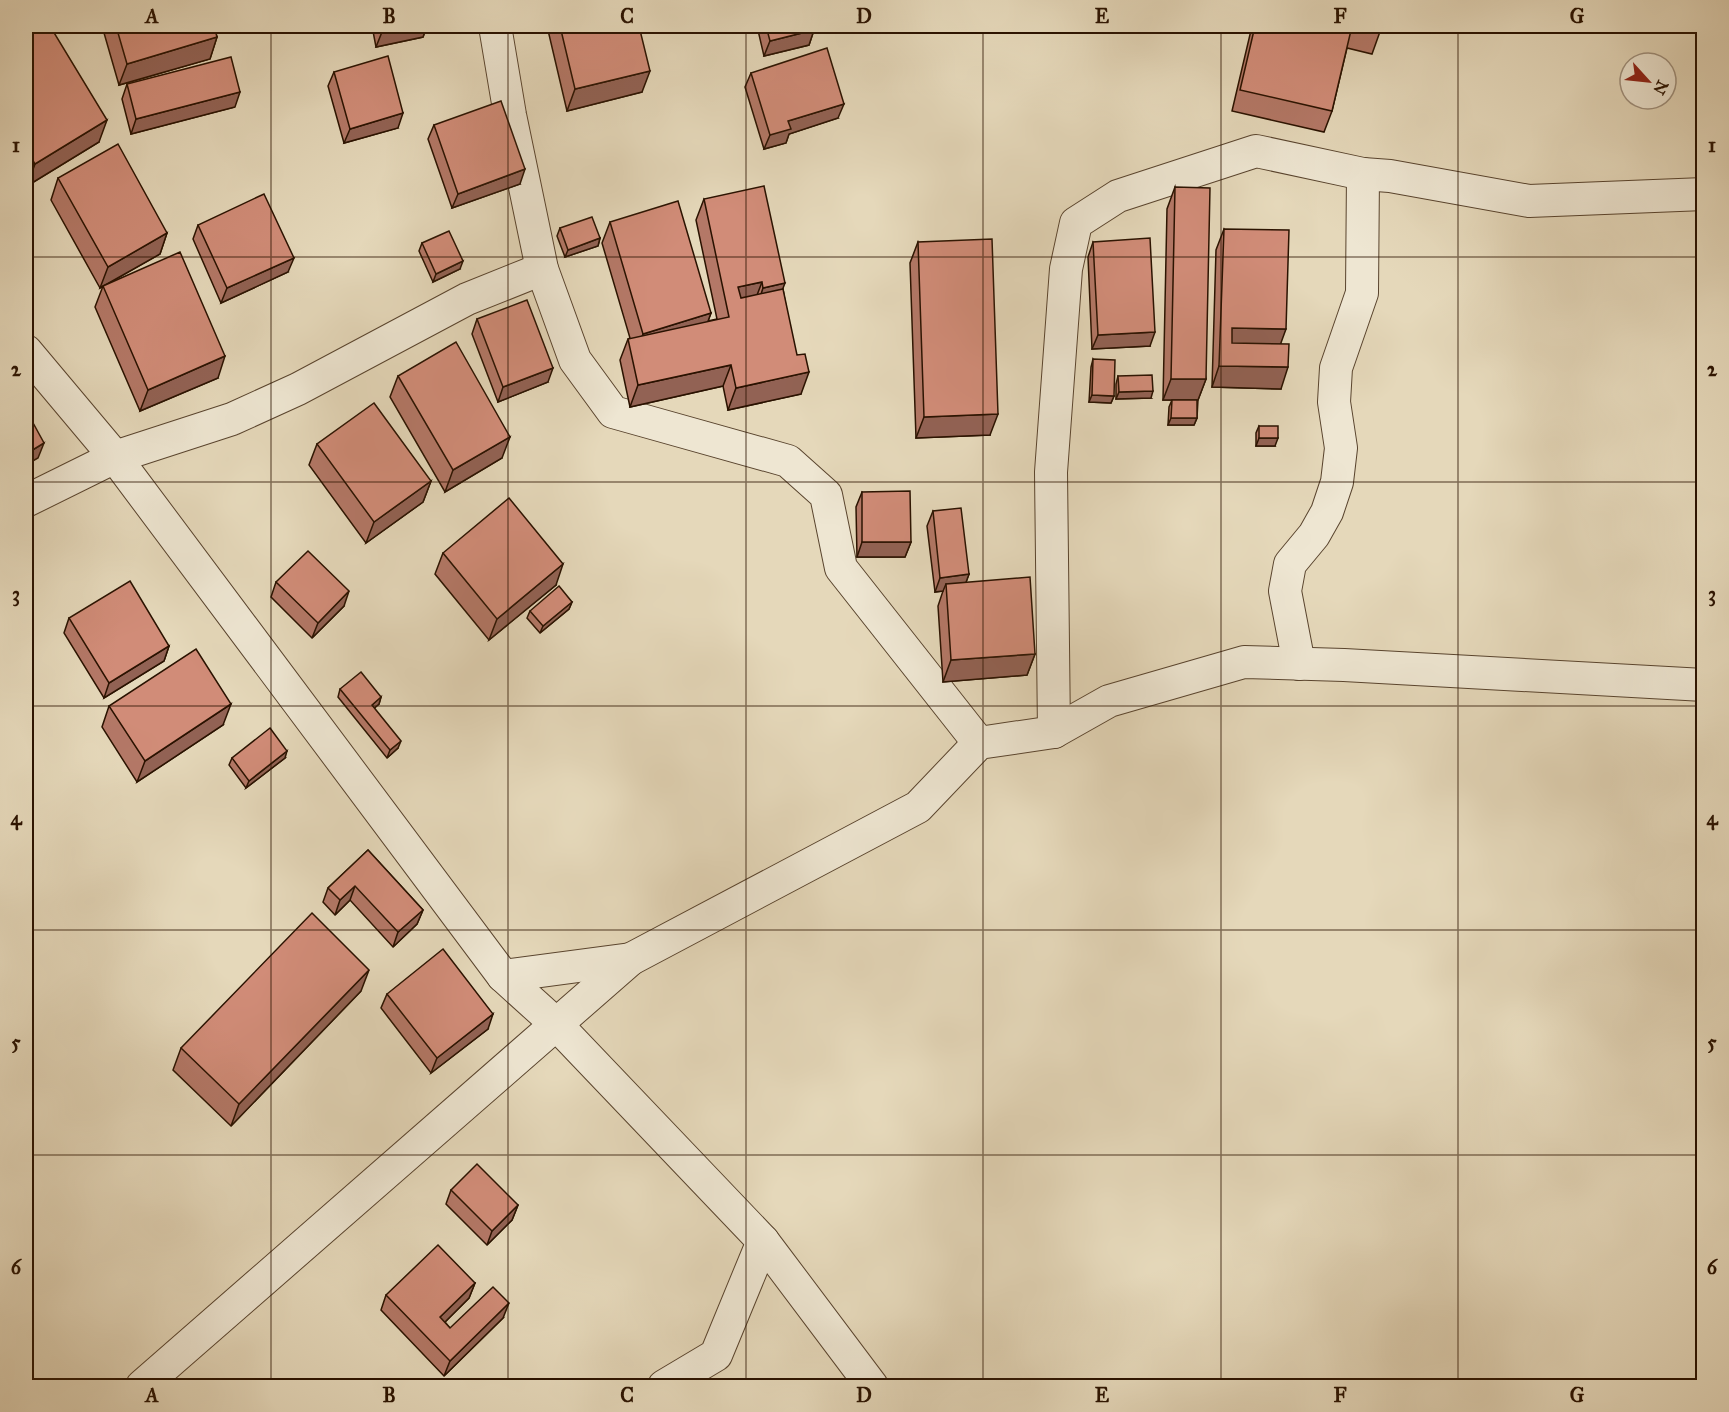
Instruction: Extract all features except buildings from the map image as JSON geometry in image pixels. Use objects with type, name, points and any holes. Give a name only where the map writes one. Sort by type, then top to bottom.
[{"type":"street","points":[[495,26],[510,115],[542,269],[575,360],[613,412],[788,461],[826,495],[841,568],[979,743]]},
{"type":"street","points":[[1054,732],[1051,472],[1066,269],[1076,222],[1118,196],[1256,151],[1363,174],[1390,176],[1529,201],[1704,194]]},
{"type":"street","points":[[1299,664],[1285,591],[1290,564],[1323,520],[1337,482],[1341,448],[1334,402],[1335,368],[1362,293],[1363,174]]},
{"type":"street","points":[[26,501],[115,457],[232,419],[298,389],[467,299],[542,269]]},
{"type":"street","points":[[26,351],[115,457],[503,976],[555,1023],[763,1241],[872,1386]]},
{"type":"street","points":[[142,1386],[300,1251],[555,1023],[631,959],[918,807],[979,743],[1054,732],[1109,701],[1244,663],[1704,685]]},
{"type":"street","points":[[503,976],[631,959]]},
{"type":"street","points":[[664,1386],[716,1354],[763,1241]]}]
